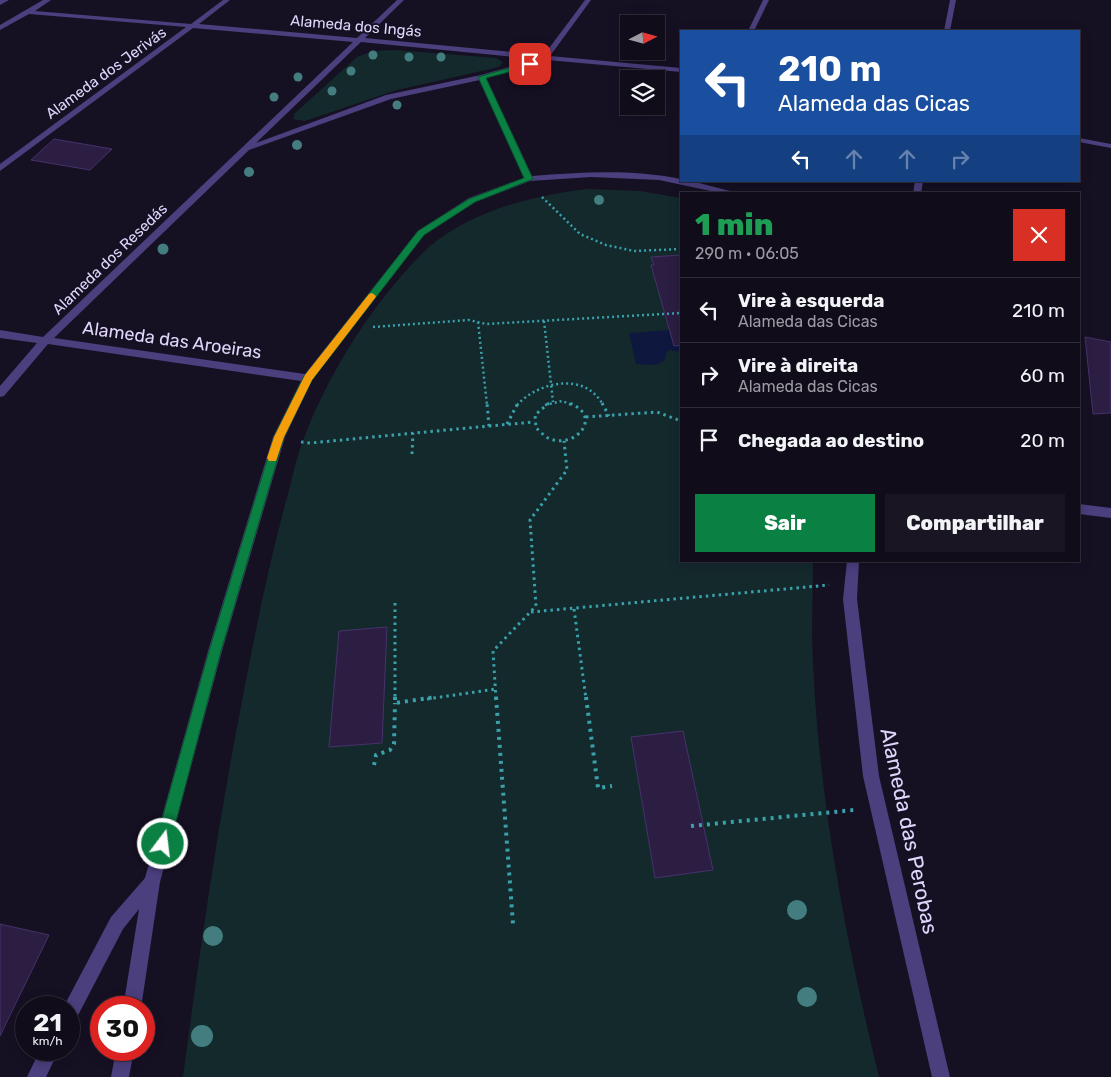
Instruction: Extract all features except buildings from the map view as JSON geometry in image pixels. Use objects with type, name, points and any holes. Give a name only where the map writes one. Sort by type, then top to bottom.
[{"type":"street","points":[[0,3],[6,0]]},
{"type":"street","points":[[0,28],[48,0]]},
{"type":"street","name":"Alameda dos Jerivás","points":[[0,168],[227,0]]},
{"type":"street","name":"Alameda dos Resedás","points":[[0,392],[46,340],[401,0]]},
{"type":"street","points":[[545,58],[588,0]]},
{"type":"street","points":[[751,30],[766,0]]},
{"type":"street","points":[[947,30],[953,0]]},
{"type":"street","name":"Alameda dos Ingás","points":[[28,12],[680,70]]},
{"type":"street","name":"Alameda dos Resedás","points":[[244,151],[389,98],[482,77],[545,58]]},
{"type":"street","points":[[482,77],[529,179]]},
{"type":"street","points":[[1080,140],[1111,146]]},
{"type":"street","points":[[134,996],[152,882],[215,651],[279,437],[308,378],[421,233],[472,200],[529,179],[591,174],[659,177],[680,182]]},
{"type":"street","points":[[682,182],[729,192]]},
{"type":"street","name":"Alameda das Aroeiras","points":[[0,334],[308,378]]},
{"type":"street","points":[[1080,509],[1111,513]]},
{"type":"street","name":"Alameda das Perobas","points":[[853,562],[850,599],[871,776],[941,1077]]},
{"type":"street","points":[[79,996],[117,922],[152,882]]},
{"type":"street","points":[[36,1077],[44,1061]]},
{"type":"street","points":[[120,1077],[123,1061]]},
{"type":"path","points":[[529,179],[545,201],[580,234],[606,245],[629,250],[680,248]]},
{"type":"path","points":[[346,329],[469,320],[486,324],[680,312]]},
{"type":"path","points":[[544,321],[553,402]]},
{"type":"path","points":[[478,322],[489,426]]},
{"type":"path","points":[[506,424],[512,409],[524,395],[545,384],[561,383],[575,385],[591,391],[601,400],[609,416]]},
{"type":"path","points":[[553,402],[571,402],[578,406],[586,418],[584,431],[572,440],[564,441],[547,438],[536,428],[534,422],[539,409],[553,402]]},
{"type":"path","points":[[586,418],[658,412],[680,421]]},
{"type":"path","points":[[279,437],[310,443],[534,422]]},
{"type":"path","points":[[412,454],[413,433]]},
{"type":"path","points":[[512,924],[493,651],[536,606],[530,520],[567,470],[564,441]]},
{"type":"path","points":[[531,612],[851,583]]},
{"type":"path","points":[[374,765],[376,755],[390,750],[394,744],[395,602]]},
{"type":"path","points":[[574,609],[598,788],[612,786]]},
{"type":"path","points":[[395,703],[496,689]]},
{"type":"path","points":[[690,826],[879,807]]},
{"type":"green space","points":[[395,50],[496,58],[503,62],[499,67],[397,90],[305,121],[293,119],[295,113],[357,57],[373,51]]},
{"type":"green space","points":[[587,189],[640,191],[680,198],[680,562],[813,562],[812,637],[819,748],[826,803],[843,914],[879,1077],[183,1077],[218,838],[252,648],[273,552],[294,470],[316,409],[347,351],[371,314],[406,271],[430,246],[465,223],[485,214],[525,201]]},
{"type":"water","points":[[680,329],[680,352],[668,350],[664,361],[656,365],[636,364],[629,333]]},
{"type":"slow traffic","points":[[273,458],[279,437],[308,378],[372,296]]},
{"type":"route","points":[[163,844],[215,651],[279,437],[308,378],[421,233],[472,200],[529,179],[482,77],[530,64]]}]
